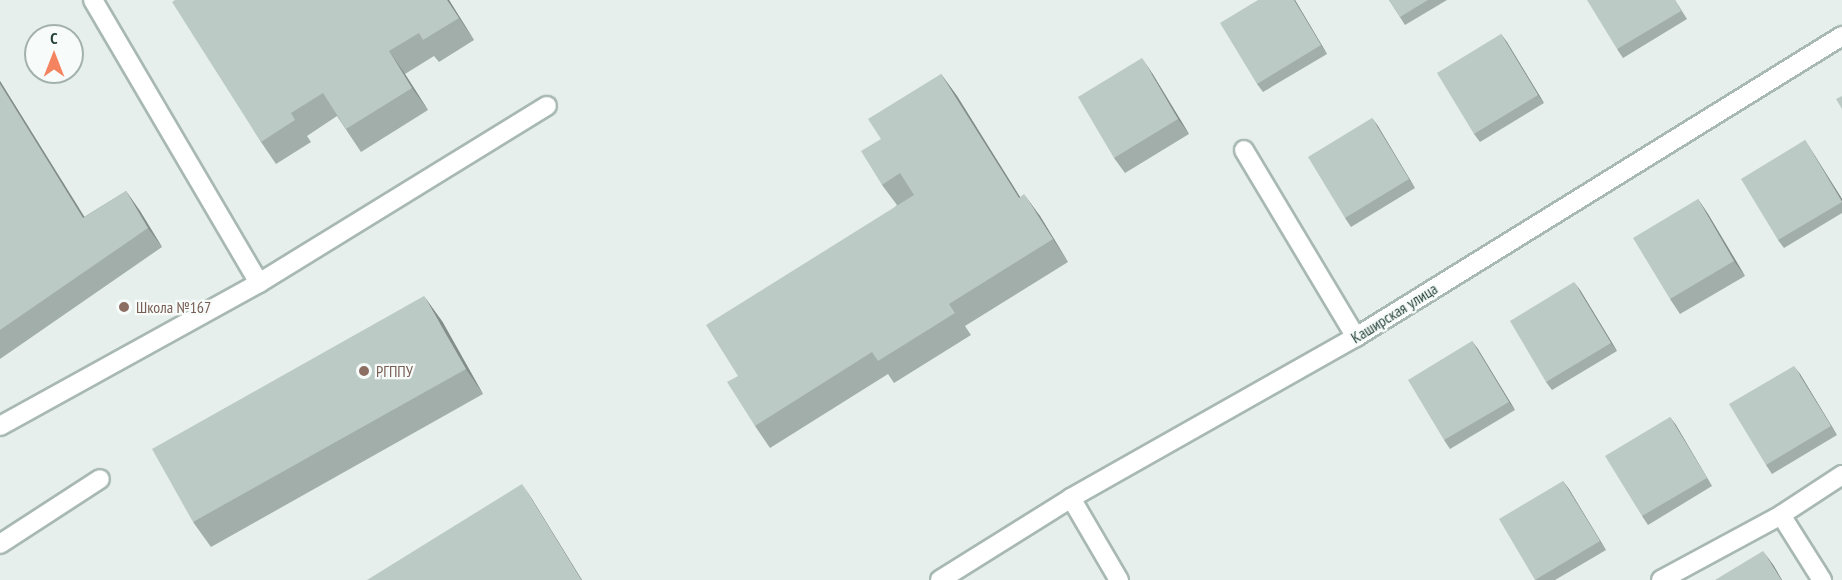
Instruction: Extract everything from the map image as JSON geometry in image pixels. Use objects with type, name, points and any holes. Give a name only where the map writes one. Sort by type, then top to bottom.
[{"type":"street","points":[[93,0],[259,283]]},
{"type":"street","name":"Каширская улица","points":[[940,580],[1071,498],[1356,337],[1842,36]]},
{"type":"street","points":[[0,426],[259,283],[547,106]]},
{"type":"street","points":[[1244,150],[1356,337]]},
{"type":"street","points":[[1661,580],[1781,515],[1842,475]]},
{"type":"street","points":[[0,544],[100,479]]},
{"type":"street","points":[[1071,498],[1119,580]]},
{"type":"street","points":[[1781,515],[1822,580]]},
{"type":"building","points":[[175,0],[447,0],[459,18],[423,40],[419,33],[389,51],[412,88],[346,129],[323,93],[291,113],[295,120],[261,142],[172,2]]},
{"type":"building","points":[[1258,0],[1294,0],[1321,45],[1257,84],[1220,23]]},
{"type":"building","points":[[1389,0],[1428,0],[1400,17]]},
{"type":"building","points":[[1587,0],[1675,0],[1681,11],[1617,49]]},
{"type":"building","points":[[1501,34],[1538,95],[1474,134],[1437,73]]},
{"type":"building","points":[[1142,58],[1178,119],[1114,158],[1078,97]]},
{"type":"building","points":[[941,74],[1019,198],[1024,194],[1053,239],[949,304],[955,313],[878,361],[872,352],[755,426],[727,382],[738,376],[706,325],[914,195],[900,173],[882,185],[861,151],[881,139],[868,119]]},
{"type":"building","points":[[0,84],[83,218],[126,191],[148,228],[0,330]]},
{"type":"building","points":[[1842,96],[1842,109],[1836,99]]},
{"type":"building","points":[[1372,118],[1409,179],[1345,218],[1308,157]]},
{"type":"building","points":[[1805,140],[1842,202],[1778,240],[1741,179]]},
{"type":"building","points":[[1698,199],[1734,261],[1670,299],[1633,238]]},
{"type":"building","points":[[1574,282],[1611,343],[1546,382],[1510,321]]},
{"type":"building","points":[[424,296],[466,369],[193,522],[152,449]]},
{"type":"building","points":[[1472,341],[1509,402],[1444,440],[1408,380]]},
{"type":"building","points":[[1794,366],[1831,426],[1766,465],[1729,404]]},
{"type":"building","points":[[1670,417],[1707,478],[1642,516],[1605,456]]},
{"type":"building","points":[[1563,481],[1600,541],[1535,580],[1499,519]]},
{"type":"building","points":[[522,484],[581,580],[367,580]]},
{"type":"building","points":[[1763,551],[1781,580],[1715,580]]},
{"type":"place","name":"Школа №167","points":[[124,307]]},
{"type":"place","name":"РГППУ","points":[[364,371]]}]
